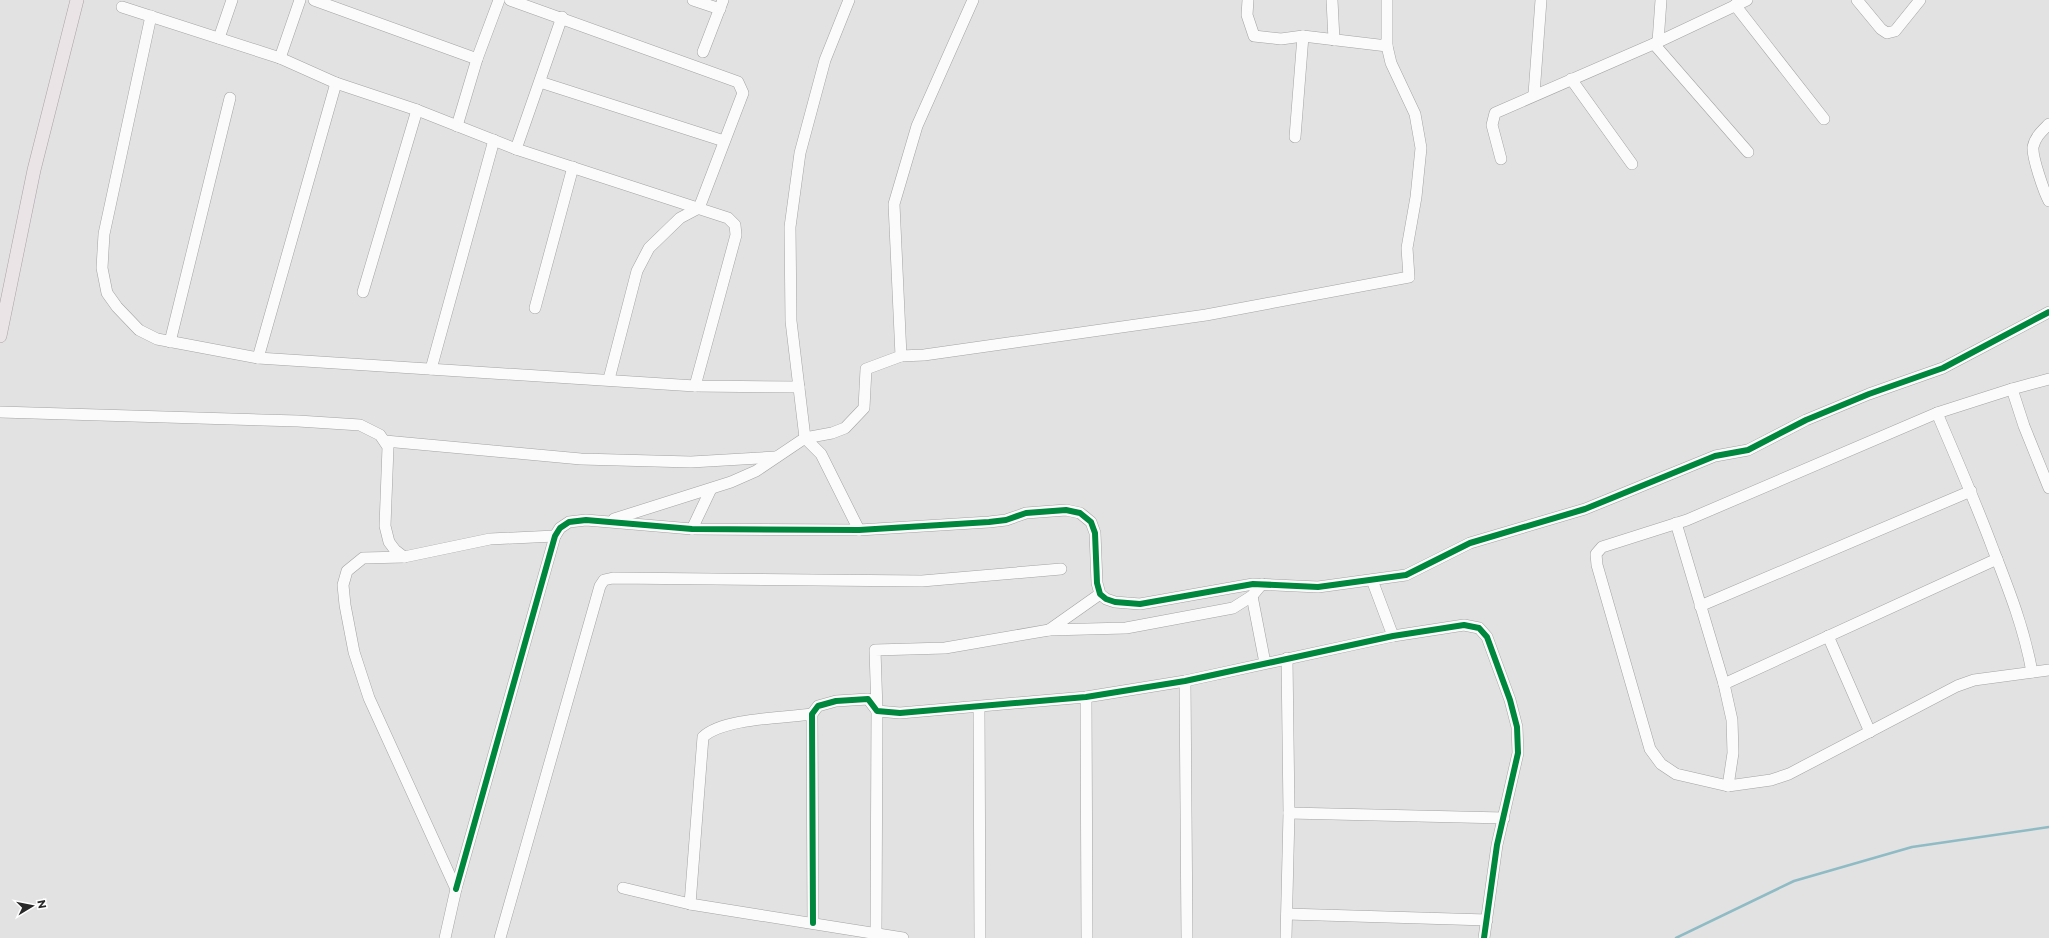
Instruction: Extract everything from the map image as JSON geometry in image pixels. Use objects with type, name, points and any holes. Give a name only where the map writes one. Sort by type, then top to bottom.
[{"type":"main road","points":[[0,336],[34,170],[77,0]]},
{"type":"street","points":[[218,38],[232,0]]},
{"type":"street","points":[[280,58],[300,0]]},
{"type":"street","points":[[314,0],[477,59]]},
{"type":"street","points":[[457,126],[477,59],[499,0]]},
{"type":"street","points":[[510,0],[562,17],[738,82],[743,92],[699,208],[680,218],[649,248],[637,271],[608,379]]},
{"type":"street","points":[[693,0],[721,5],[703,52]]},
{"type":"street","points":[[849,0],[825,60],[816,89],[800,153],[793,190],[790,227],[791,321],[805,438],[821,454],[859,530]]},
{"type":"street","points":[[901,356],[894,204],[916,126],[973,0]]},
{"type":"street","points":[[1248,0],[1247,15],[1254,36],[1281,39],[1303,36],[1387,46]]},
{"type":"street","points":[[1332,0],[1334,40]]},
{"type":"street","points":[[608,521],[712,490],[756,471],[805,438],[832,433],[845,428],[864,408],[866,369],[901,356],[924,355],[1206,316],[1409,277],[1407,248],[1416,197],[1421,148],[1415,114],[1393,69],[1387,46],[1387,0]]},
{"type":"street","points":[[1534,94],[1541,0]]},
{"type":"street","points":[[1662,0],[1656,43],[1748,152]]},
{"type":"street","points":[[1501,159],[1492,125],[1495,112],[1656,43],[1747,0]]},
{"type":"street","points":[[1856,0],[1881,29],[1887,33],[1895,31],[1920,0]]},
{"type":"street","points":[[1735,6],[1824,118]]},
{"type":"street","points":[[122,7],[280,58],[336,83],[417,110],[516,149],[728,218],[735,225],[736,235],[695,386]]},
{"type":"street","points":[[151,16],[104,234],[102,268],[107,293],[117,307],[140,330],[157,339],[258,358],[608,379],[695,386],[799,387]]},
{"type":"street","points":[[516,149],[562,17]]},
{"type":"street","points":[[1295,137],[1303,36]]},
{"type":"street","points":[[1571,79],[1632,164]]},
{"type":"street","points":[[540,82],[724,141]]},
{"type":"street","points":[[258,358],[336,83]]},
{"type":"street","points":[[170,342],[230,98]]},
{"type":"street","points":[[364,292],[417,110]]},
{"type":"street","points":[[2049,124],[2040,132],[2033,148],[2044,192],[2049,201]]},
{"type":"street","points":[[431,369],[494,140]]},
{"type":"street","points":[[535,308],[572,167]]},
{"type":"street","points":[[445,938],[456,889],[555,536],[560,528],[569,522],[586,520],[608,521],[692,529],[859,530],[989,522],[1006,520],[1026,513],[1066,510],[1080,514],[1091,522],[1096,533],[1097,583],[1100,594],[1106,599],[1115,602],[1140,604],[1262,584],[1302,588],[1372,580],[1406,575],[1470,544],[1572,514],[1715,456],[1748,450],[1806,420],[1869,394],[1942,368],[2049,312]]},
{"type":"street","points":[[2049,379],[2012,389],[1937,414],[1676,523],[1602,547],[1596,554],[1596,565],[1650,749],[1661,764],[1676,774],[1728,786],[1771,780],[1789,774],[1957,686],[1974,680],[2049,670]]},
{"type":"street","points":[[2012,389],[2024,426],[2049,488]]},
{"type":"street","points":[[0,412],[291,421],[360,425],[373,431],[386,441],[581,459],[691,462],[777,457]]},
{"type":"street","points":[[1937,414],[1971,491],[1997,559],[2024,633],[2032,672]]},
{"type":"street","points":[[386,441],[389,457],[386,526],[389,542],[394,550],[404,557]]},
{"type":"street","points":[[692,529],[712,490]]},
{"type":"street","points":[[1700,606],[1971,491]]},
{"type":"street","points":[[1676,523],[1724,684],[1732,720],[1733,753],[1728,786]]},
{"type":"street","points":[[456,889],[369,698],[354,652],[345,605],[343,585],[347,571],[356,562],[363,558],[404,557],[490,539],[555,536]]},
{"type":"street","points":[[1724,684],[1997,559]]},
{"type":"street","points":[[500,938],[600,586],[604,580],[613,578],[922,581],[1061,569]]},
{"type":"street","points":[[1372,580],[1393,636]]},
{"type":"street","points":[[876,934],[877,711],[875,650],[945,648],[1049,630],[1126,628],[1213,613],[1233,608],[1252,596],[1262,584]]},
{"type":"street","points":[[1049,630],[1100,594]]},
{"type":"street","points":[[1252,596],[1265,663]]},
{"type":"street","points":[[813,923],[812,714],[818,706],[836,701],[868,699],[877,711],[900,713],[1086,697],[1185,681],[1393,636],[1464,625],[1479,628],[1487,637],[1510,700],[1517,727],[1518,753],[1497,845],[1484,938]]},
{"type":"street","points":[[1828,636],[1870,732]]},
{"type":"street","points":[[1286,938],[1289,813],[1287,658]]},
{"type":"street","points":[[1185,681],[1187,938]]},
{"type":"street","points":[[1086,697],[1087,938]]},
{"type":"street","points":[[979,707],[980,938]]},
{"type":"street","points":[[690,904],[703,737],[710,730],[725,724],[812,714]]},
{"type":"street","points":[[1289,813],[1504,818]]},
{"type":"street","points":[[623,888],[690,904],[903,938]]},
{"type":"street","points":[[1287,914],[1487,920]]},
{"type":"waterway","points":[[1676,938],[1794,881],[1912,847],[2049,827]]},
{"type":"cycle path","points":[[456,889],[555,536],[560,528],[569,522],[586,520],[692,529],[859,530],[989,522],[1006,520],[1026,513],[1066,510],[1080,513],[1091,522],[1095,533],[1097,583],[1100,594],[1106,599],[1115,602],[1140,604],[1253,584],[1318,587],[1406,575],[1470,543],[1585,509],[1715,456],[1748,450],[1806,420],[1869,394],[1943,368],[2049,312]]},
{"type":"cycle path","points":[[813,923],[812,714],[818,706],[836,701],[868,699],[877,711],[900,713],[1086,697],[1185,681],[1393,636],[1464,625],[1479,628],[1487,637],[1510,700],[1517,727],[1518,753],[1497,845],[1484,938]]}]
